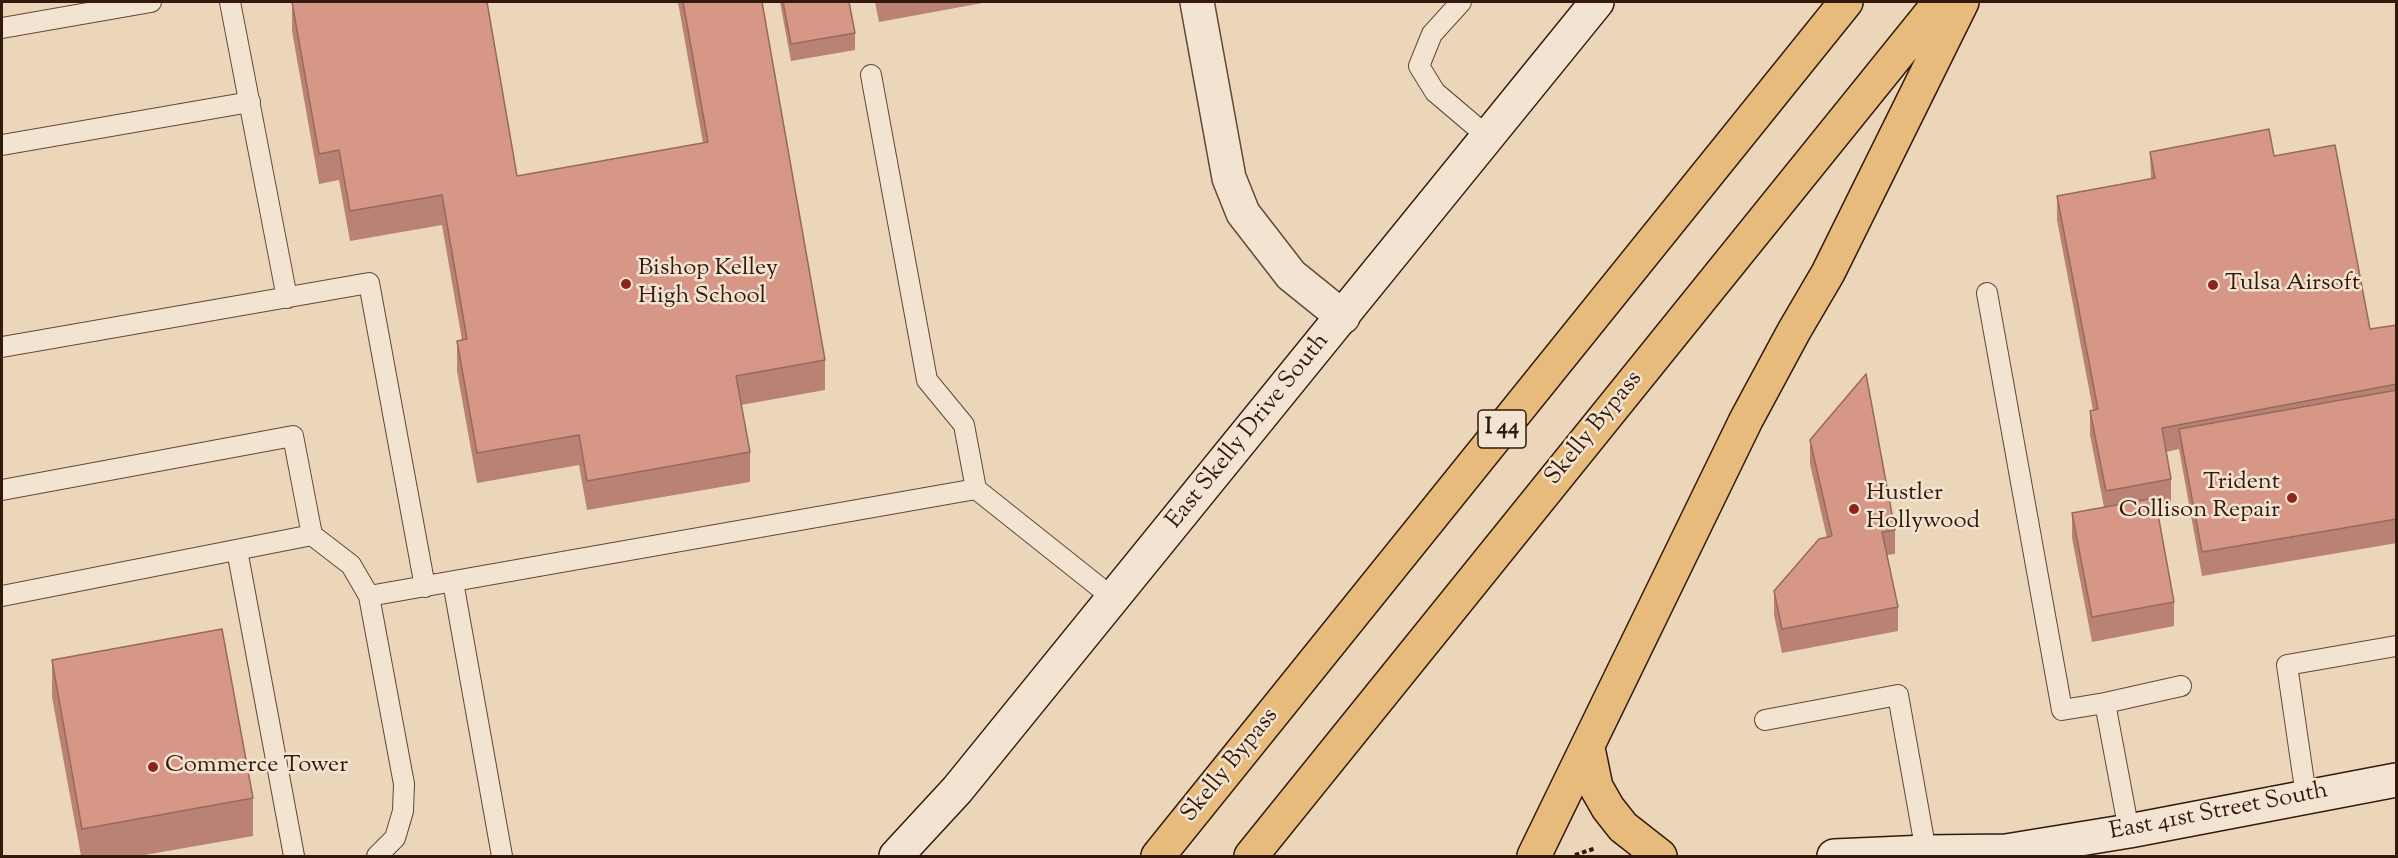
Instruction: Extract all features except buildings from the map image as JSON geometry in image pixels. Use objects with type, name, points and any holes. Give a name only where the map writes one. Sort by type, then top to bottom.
[{"type":"highway","name":"Skelly Bypass","points":[[1158,856],[1846,2]]},
{"type":"highway","name":"Skelly Bypass","points":[[1251,856],[1940,2]]},
{"type":"highway","points":[[1534,856],[1746,420],[1828,273],[1962,2]]},
{"type":"highway","points":[[1588,748],[1596,787],[1608,808],[1623,827],[1660,856]]},
{"type":"main road","points":[[1197,2],[1229,178],[1243,213],[1292,275],[1342,317]]},
{"type":"main road","name":"East Skelly Drive South","points":[[896,856],[957,790],[1597,2]]},
{"type":"main road","name":"East 41st Street South","points":[[1834,856],[1926,852],[2001,855],[2397,780]]},
{"type":"lane","points":[[2,28],[151,2]]},
{"type":"lane","points":[[230,2],[287,298]]},
{"type":"lane","points":[[1461,2],[1432,34],[1419,66],[1435,92],[1488,137]]},
{"type":"lane","points":[[871,75],[927,380],[964,425],[976,489],[1113,598]]},
{"type":"lane","points":[[2,145],[250,102]]},
{"type":"lane","points":[[2,347],[369,283],[425,587]]},
{"type":"lane","points":[[1987,292],[2062,710],[2181,686]]},
{"type":"lane","points":[[2,490],[293,436],[312,535],[351,565],[369,597],[404,784],[403,811],[395,838],[378,856]]},
{"type":"lane","points":[[369,597],[976,489]]},
{"type":"lane","points":[[2,596],[312,535]]},
{"type":"lane","points":[[237,550],[294,856]]},
{"type":"lane","points":[[453,582],[502,856]]},
{"type":"lane","points":[[2306,796],[2287,664],[2397,646]]},
{"type":"lane","points":[[1765,720],[1898,695],[1926,852]]},
{"type":"lane","points":[[2105,703],[2129,831]]},
{"type":"path","points":[[1571,856],[1605,844]]},
{"type":"place","name":"Bishop Kelley High School","points":[[626,284]]},
{"type":"place","name":"Tulsa Airsoft","points":[[2213,285]]},
{"type":"place","name":"Trident Collison Repair","points":[[2292,498]]},
{"type":"place","name":"Hustler Hollywood","points":[[1854,509]]},
{"type":"place","name":"Commerce Tower","points":[[153,767]]}]
